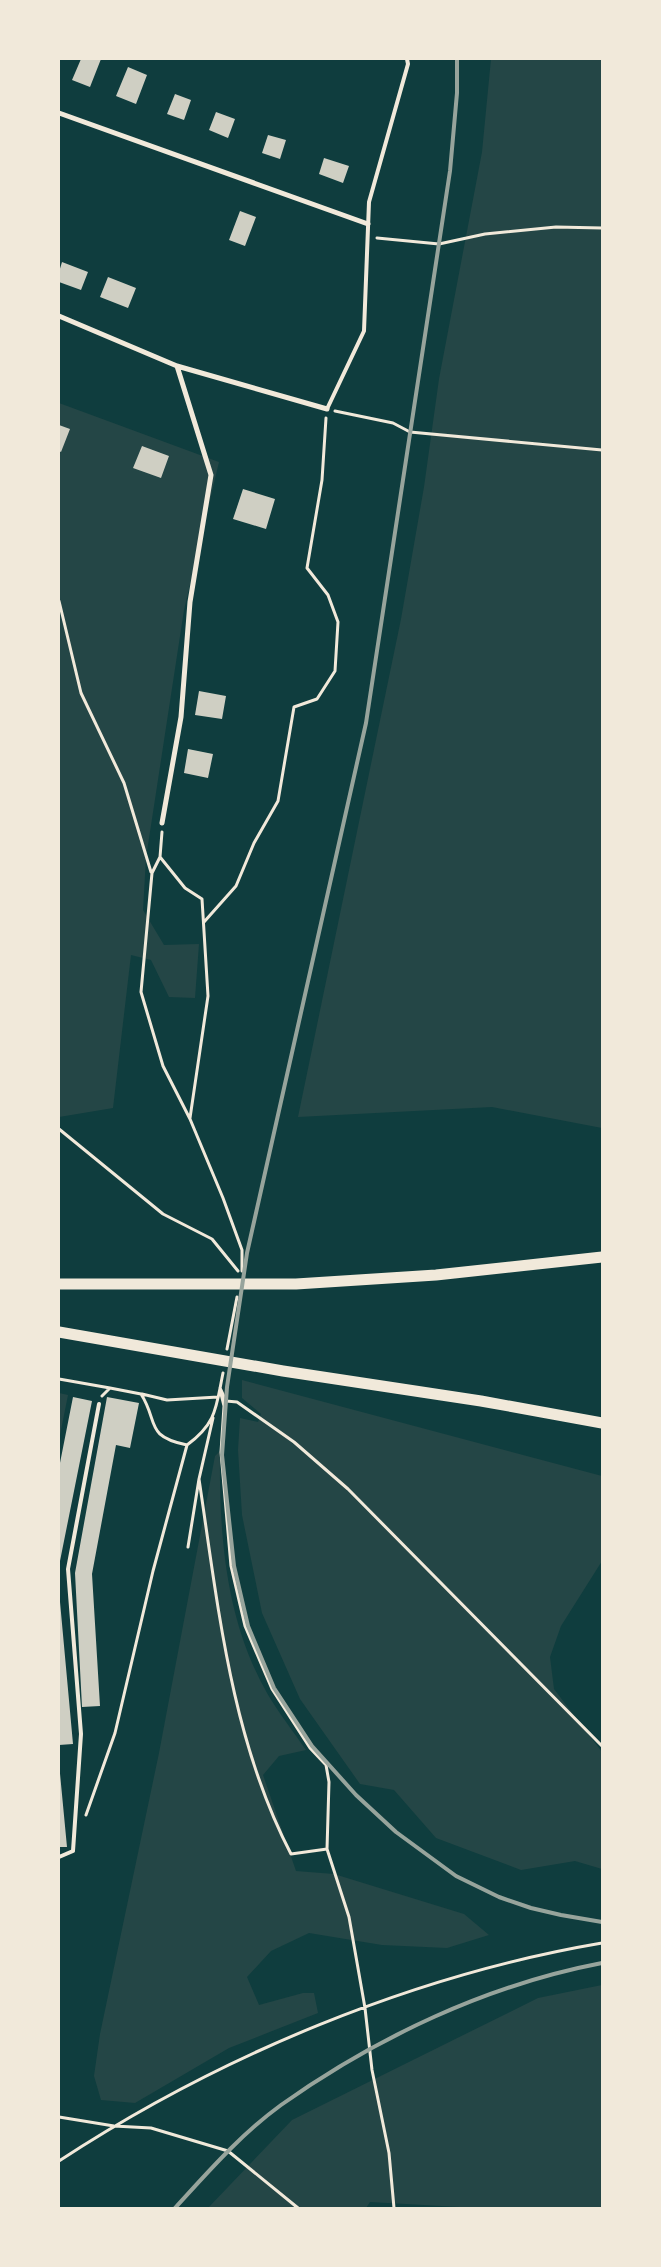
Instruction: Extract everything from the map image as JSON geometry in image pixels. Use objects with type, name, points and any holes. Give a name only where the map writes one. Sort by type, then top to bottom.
[{"type":"main road","points":[[59,1284],[296,1284],[436,1275],[602,1257]]},
{"type":"main road","points":[[59,1332],[283,1371],[481,1401],[602,1423]]},
{"type":"street","points":[[59,113],[368,224]]},
{"type":"street","points":[[59,316],[177,366],[327,409]]},
{"type":"street","points":[[162,822],[181,717],[190,602],[211,475],[177,366]]},
{"type":"lane","points":[[327,409],[364,331],[368,202],[408,64],[407,59]]},
{"type":"lane","points":[[59,1857],[73,1851],[81,1734],[68,1569],[99,1404]]},
{"type":"path","points":[[368,224],[377,238],[439,244],[485,234],[556,227],[602,228]]},
{"type":"path","points":[[204,922],[236,886],[254,843],[278,801],[294,707],[318,699],[335,670],[338,622],[328,595],[307,568],[322,480],[327,409],[393,423],[410,432],[602,450]]},
{"type":"path","points":[[59,601],[81,693],[124,783],[152,873]]},
{"type":"path","points":[[59,1129],[163,1214],[212,1239],[241,1276],[242,1250],[223,1198],[190,1119],[163,1066],[142,992],[152,873],[160,857],[162,822]]},
{"type":"path","points":[[160,857],[185,888],[202,899],[208,996],[190,1119]]},
{"type":"path","points":[[227,1351],[238,1295]]},
{"type":"path","points":[[188,1547],[199,1479],[223,1370]]},
{"type":"path","points":[[59,1379],[167,1400],[218,1397]]},
{"type":"path","points":[[99,1404],[103,1393],[110,1388]]},
{"type":"path","points":[[220,1388],[226,1401],[236,1402],[294,1442],[348,1489],[602,1746]]},
{"type":"path","points":[[220,1388],[224,1406],[221,1452],[233,1575],[245,1626],[272,1689],[310,1748],[326,1766],[328,1782],[327,1849],[348,1917],[365,2008],[372,2070],[389,2152],[394,2208]]},
{"type":"path","points":[[141,1394],[148,1404],[153,1427],[168,1441],[187,1445]]},
{"type":"path","points":[[83,1824],[115,1733],[153,1571],[187,1445],[203,1433],[214,1415]]},
{"type":"path","points":[[199,1479],[220,1620],[241,1724],[274,1820],[291,1854],[327,1849]]},
{"type":"path","points":[[59,2161],[114,2126],[208,2074],[304,2032],[365,2008],[461,1975],[510,1961],[602,1943]]},
{"type":"path","points":[[59,2117],[114,2126],[151,2128],[228,2151],[298,2208]]},
{"type":"shaded area","points":[[491,59],[602,59],[602,1128],[492,1107],[298,1117],[401,619],[424,487],[439,379],[482,152]]},
{"type":"shaded area","points":[[59,403],[219,462],[184,610],[146,858],[143,910],[164,945],[199,944],[195,998],[169,997],[151,960],[131,955],[113,1108],[59,1117]]},
{"type":"shaded area","points":[[242,1380],[602,1476],[602,1561],[561,1626],[550,1657],[554,1689],[602,1752],[602,1869],[575,1861],[521,1870],[436,1838],[394,1790],[360,1784],[300,1699],[262,1613],[242,1515],[238,1450],[240,1418],[258,1422],[261,1414],[242,1398]]},
{"type":"shaded area","points":[[59,1393],[68,1395],[59,1440]]},
{"type":"shaded area","points":[[220,1451],[223,1544],[233,1606],[253,1665],[267,1693],[306,1750],[279,1756],[263,1775],[296,1871],[334,1874],[464,1914],[489,1935],[447,1948],[382,1945],[309,1933],[271,1951],[247,1977],[259,2005],[303,1993],[314,1993],[318,2013],[229,2048],[135,2103],[101,2100],[94,2076],[100,2034],[159,1753],[215,1456]]},
{"type":"shaded area","points":[[602,1985],[602,2208],[477,2208],[370,2202],[366,2208],[208,2208],[292,2120],[538,1998]]},
{"type":"building","points":[[81,59],[101,59],[90,87],[72,80]]},
{"type":"building","points":[[128,67],[147,75],[136,104],[116,96]]},
{"type":"building","points":[[175,94],[191,100],[184,120],[167,114]]},
{"type":"building","points":[[216,112],[235,119],[228,138],[209,130]]},
{"type":"building","points":[[268,135],[286,140],[280,159],[262,153]]},
{"type":"building","points":[[324,158],[349,166],[343,183],[319,174]]},
{"type":"building","points":[[240,211],[256,217],[245,246],[229,240]]},
{"type":"building","points":[[62,262],[88,272],[81,290],[59,282]]},
{"type":"building","points":[[108,277],[136,288],[128,308],[100,297]]},
{"type":"building","points":[[59,425],[70,429],[61,452],[59,451]]},
{"type":"building","points":[[142,446],[169,456],[161,478],[133,468]]},
{"type":"building","points":[[243,489],[275,499],[266,529],[233,519]]},
{"type":"building","points":[[199,691],[226,696],[222,719],[195,715]]},
{"type":"building","points":[[188,749],[213,754],[208,778],[184,773]]},
{"type":"building","points":[[73,1397],[92,1401],[60,1561],[59,1468]]},
{"type":"building","points":[[107,1397],[139,1403],[130,1448],[116,1445],[92,1574],[100,1706],[82,1707],[75,1573]]},
{"type":"building","points":[[59,1591],[73,1744],[59,1745]]},
{"type":"building","points":[[59,1763],[67,1847],[59,1847]]},
{"type":"railway","points":[[457,59],[457,93],[450,171],[366,723],[247,1253],[227,1387],[222,1455],[234,1566],[248,1626],[274,1688],[312,1746],[356,1795],[396,1832],[456,1876],[499,1897],[531,1908],[602,1922]]},
{"type":"railway","points":[[175,2208],[225,2154],[266,2116],[355,2057],[394,2036],[475,2000],[517,1985],[602,1963]]}]
